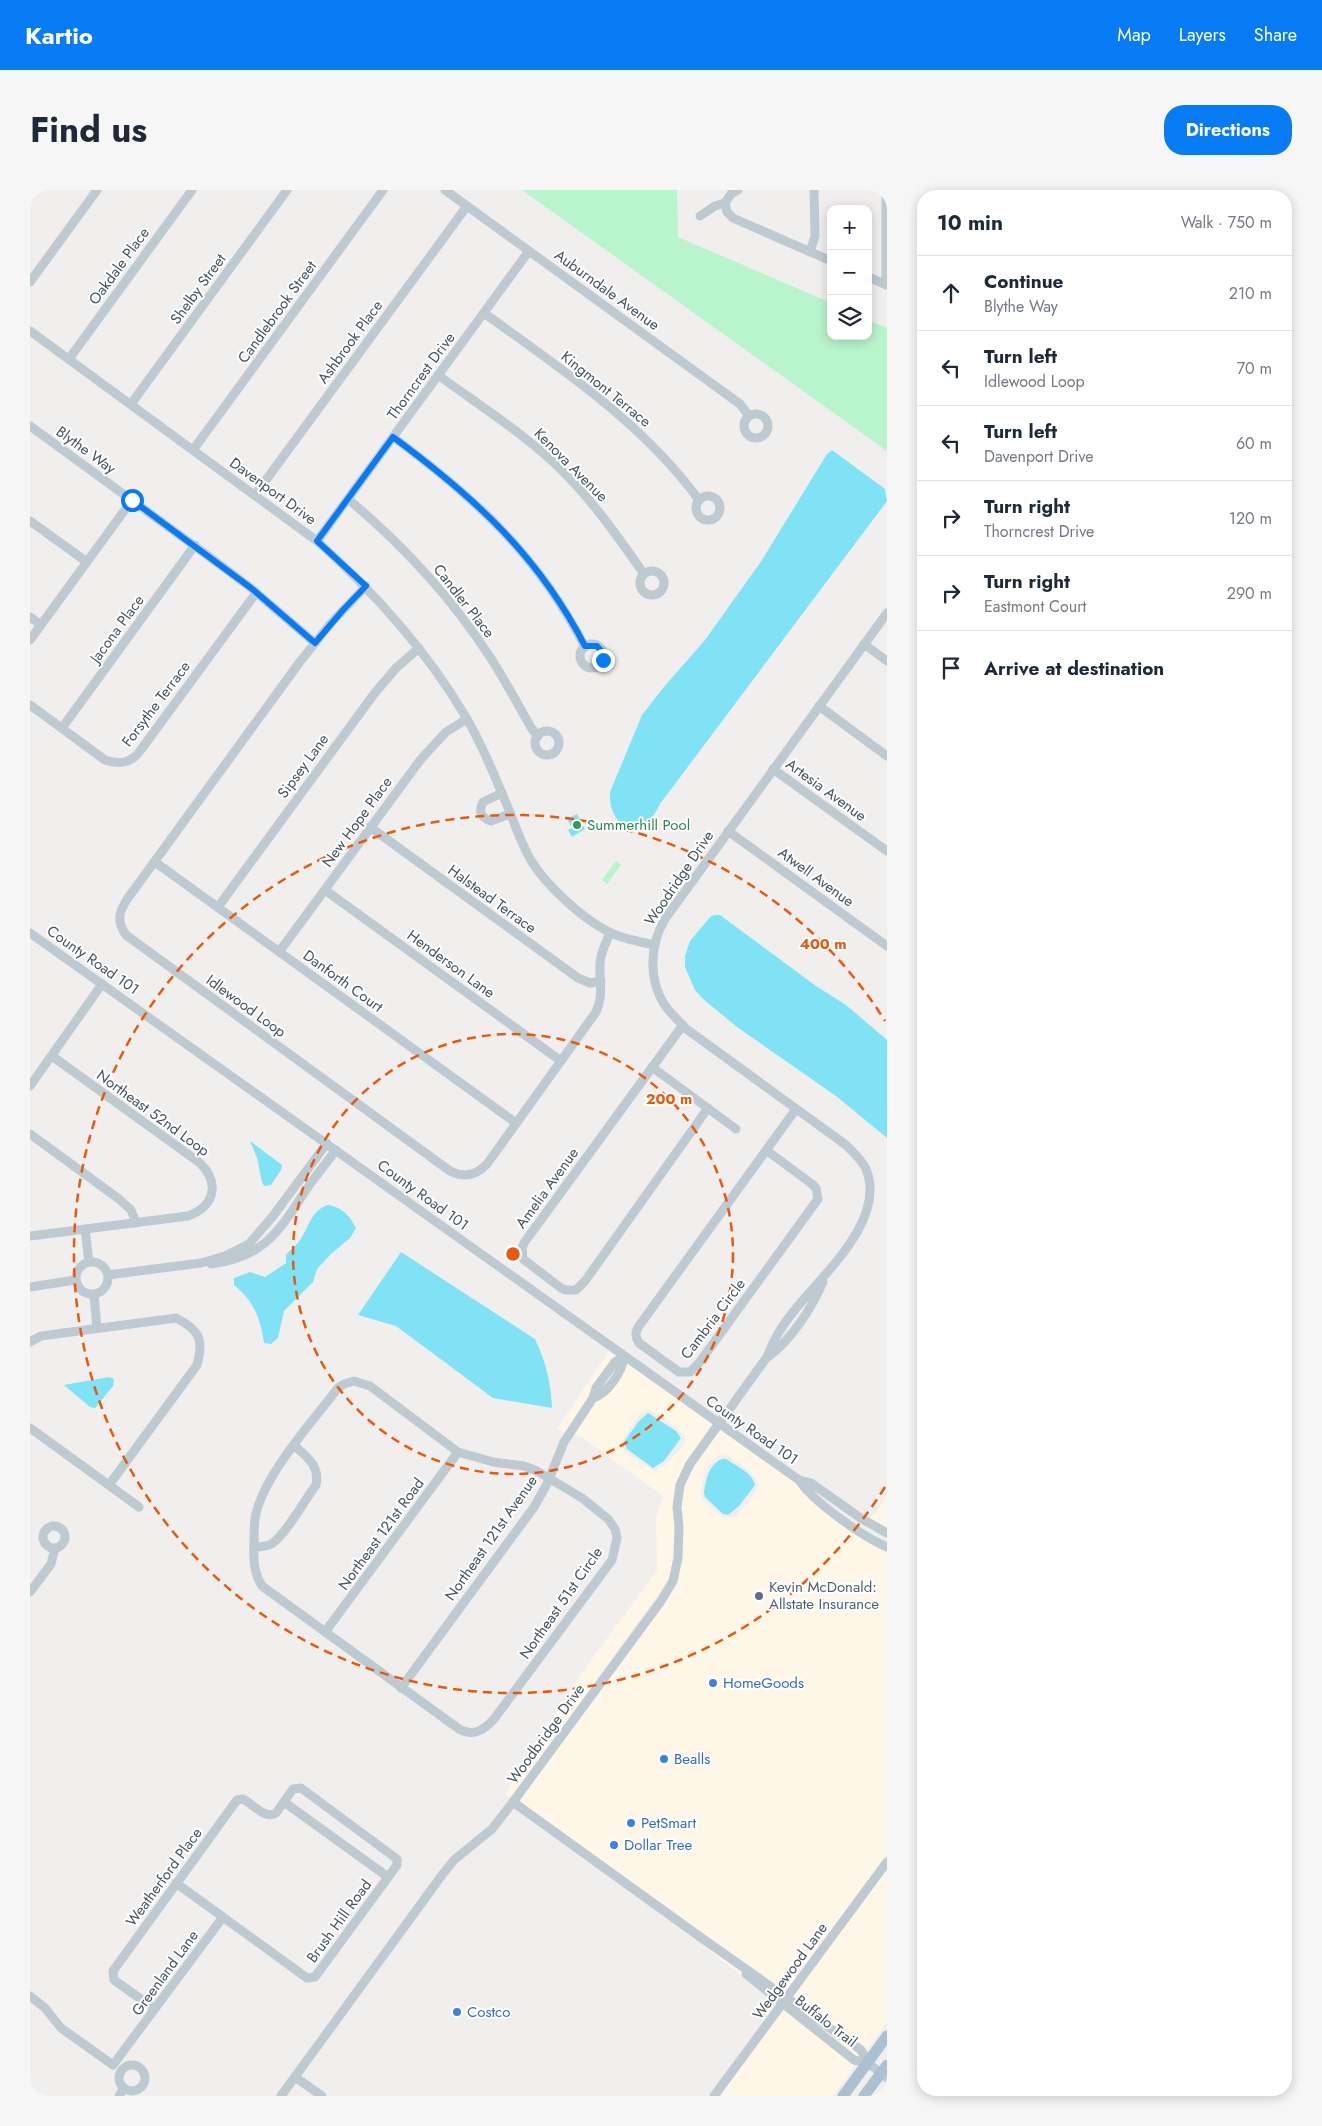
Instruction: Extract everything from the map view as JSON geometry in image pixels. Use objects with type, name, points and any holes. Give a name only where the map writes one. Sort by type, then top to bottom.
[{"type":"main road","points":[[843,2096],[887,2036]]},
{"type":"main road","points":[[864,2096],[885,2072]]},
{"type":"street","points":[[30,282],[97,190]]},
{"type":"street","name":"Oakdale Place","points":[[69,359],[192,190]]},
{"type":"street","name":"Shelby Street","points":[[131,404],[287,190]]},
{"type":"street","name":"Candlebrook Street","points":[[193,450],[383,190]]},
{"type":"street","name":"Auburndale Avenue","points":[[445,190],[740,404],[749,416]]},
{"type":"street","points":[[700,216],[715,206],[725,203],[731,194],[738,190]]},
{"type":"street","points":[[810,252],[815,236],[814,190]]},
{"type":"street","points":[[872,279],[886,285],[886,190]]},
{"type":"street","points":[[725,203],[726,212],[733,218],[827,259]]},
{"type":"street","name":"Ashbrook Place","points":[[255,495],[466,206]]},
{"type":"street","name":"Thorncrest Drive","points":[[317,541],[529,251]]},
{"type":"street","name":"Kingmont Terrace","points":[[484,313],[610,406],[660,455],[699,500]]},
{"type":"street","name":"Davenport Drive","points":[[30,331],[317,541],[366,586],[383,603],[419,648],[467,719],[532,862],[545,878],[577,909],[610,933],[654,945]]},
{"type":"street","name":"Kenova Avenue","points":[[438,375],[521,435],[553,462],[590,500],[644,574]]},
{"type":"street","name":"Blythe Way","points":[[30,426],[195,545],[315,643]]},
{"type":"street","points":[[393,437],[464,492],[509,536],[544,579],[585,646]]},
{"type":"street","name":"Candler Place","points":[[348,499],[403,548],[456,609],[491,658],[532,729],[538,736]]},
{"type":"street","points":[[30,640],[132,500]]},
{"type":"street","points":[[30,521],[87,562]]},
{"type":"street","name":"Jacona Place","points":[[62,728],[195,545]]},
{"type":"street","name":"Idlewood Loop","points":[[366,586],[315,643],[121,909],[120,923],[126,934],[450,1171],[464,1176],[482,1170],[596,1012],[601,998],[601,953],[610,933]]},
{"type":"street","name":"Forsythe Terrace","points":[[30,705],[105,760],[118,763],[131,760],[137,756],[256,593]]},
{"type":"street","name":"Woodridge Drive","points":[[826,1277],[866,1220],[870,1207],[870,1180],[866,1168],[846,1145],[683,1025],[664,1004],[658,990],[653,962],[654,945],[659,929],[665,919],[887,613]]},
{"type":"street","points":[[30,617],[41,625]]},
{"type":"street","points":[[864,644],[887,661]]},
{"type":"street","name":"Sipsey Lane","points":[[218,907],[374,694],[396,668],[419,648]]},
{"type":"street","points":[[819,706],[887,756]]},
{"type":"street","name":"New Hope Place","points":[[279,952],[434,742],[467,719]]},
{"type":"street","name":"Artesia Avenue","points":[[773,769],[887,851]]},
{"type":"street","points":[[502,793],[483,802],[480,812],[482,816],[490,821],[510,814]]},
{"type":"street","name":"Halstead Terrace","points":[[370,828],[578,978],[590,982],[601,981]]},
{"type":"street","name":"Atwell Avenue","points":[[728,830],[887,946]]},
{"type":"street","name":"Danforth Court","points":[[155,862],[516,1123]]},
{"type":"street","name":"Henderson Lane","points":[[325,890],[561,1062]]},
{"type":"street","name":"County Road 101","points":[[30,933],[799,1480],[806,1490],[870,1538],[887,1547]]},
{"type":"street","points":[[30,1086],[102,984]]},
{"type":"street","name":"Amelia Avenue","points":[[683,1025],[524,1243],[522,1248],[524,1259],[566,1290],[576,1290],[581,1286],[708,1108]]},
{"type":"street","name":"Northeast 52nd Loop","points":[[30,1236],[188,1216],[204,1207],[210,1200],[212,1192],[210,1176],[200,1163],[52,1056]]},
{"type":"street","points":[[652,1067],[736,1129]]},
{"type":"street","name":"Cambria Circle","points":[[766,1150],[812,1184],[816,1188],[818,1199],[699,1364],[690,1372],[678,1372],[638,1343],[636,1332],[766,1150],[796,1109]]},
{"type":"street","points":[[30,1134],[119,1199],[131,1210],[136,1223]]},
{"type":"street","points":[[108,1275],[201,1263],[225,1256],[249,1244],[273,1216],[327,1143]]},
{"type":"street","points":[[201,1263],[224,1262],[240,1258],[254,1252],[272,1238],[336,1150]]},
{"type":"street","points":[[85,1230],[89,1262]]},
{"type":"street","points":[[89,1262],[99,1263],[108,1275],[106,1286],[94,1295],[79,1290],[75,1280],[77,1270],[84,1263],[89,1262]]},
{"type":"street","name":"Woodbridge Drive","points":[[282,2096],[442,1875],[454,1860],[492,1829],[513,1802],[673,1581],[678,1558],[679,1526],[677,1507],[680,1485],[690,1464],[767,1358],[773,1341],[792,1313],[812,1289],[826,1277]]},
{"type":"street","points":[[30,1287],[75,1280]]},
{"type":"street","points":[[94,1295],[97,1328]]},
{"type":"street","points":[[30,1342],[41,1336],[176,1318],[191,1325],[198,1336],[202,1349],[196,1365],[109,1485]]},
{"type":"street","name":"Northeast 121st Avenue","points":[[401,1688],[534,1507],[550,1478],[564,1442],[593,1398],[602,1395],[623,1366],[624,1357]]},
{"type":"street","name":"Northeast 51st Circle","points":[[354,1381],[370,1386],[458,1452],[493,1462],[524,1466],[550,1478],[582,1498],[608,1519],[615,1529],[617,1538],[616,1549],[608,1565],[494,1719],[480,1731],[465,1732],[401,1688],[262,1586],[257,1578],[254,1547],[256,1517],[266,1487],[338,1388],[344,1384],[354,1381]]},
{"type":"street","points":[[30,1428],[139,1507]]},
{"type":"street","points":[[254,1547],[272,1544],[316,1485],[318,1475],[315,1465],[295,1446]]},
{"type":"street","name":"Northeast 121st Road","points":[[325,1632],[458,1452]]},
{"type":"street","name":"County Road 101","points":[[799,1480],[812,1483],[876,1528],[887,1533]]},
{"type":"street","points":[[870,1538],[876,1528]]},
{"type":"street","points":[[30,1592],[50,1564],[55,1548]]},
{"type":"street","name":"Brush Hill Road","points":[[176,1883],[306,1978],[313,1978],[397,1865],[396,1856],[302,1788],[294,1788],[284,1802]]},
{"type":"street","name":"Weatherford Place","points":[[155,2009],[114,1980],[112,1973],[237,1800],[245,1799],[269,1816],[275,1814],[284,1802]]},
{"type":"street","points":[[284,1802],[388,1877]]},
{"type":"street","name":"Buffalo Trail","points":[[513,1802],[703,1939],[785,2001],[861,2050],[868,2063],[885,2072]]},
{"type":"street","name":"Wedgewood Lane","points":[[714,2096],[887,1862]]},
{"type":"street","name":"Greenland Lane","points":[[113,2065],[223,1917]]},
{"type":"street","points":[[30,1996],[45,2008],[61,2028],[123,2071]]},
{"type":"street","points":[[123,2071],[120,2082],[124,2088],[137,2090],[143,2084],[145,2075],[131,2057],[128,2045]]},
{"type":"street","points":[[123,2071],[137,2066]]},
{"type":"street","points":[[296,2077],[322,2096]]},
{"type":"street","points":[[118,2096],[124,2088]]},
{"type":"shaded area","points":[[609,1351],[713,1423],[686,1461],[676,1484],[674,1557],[669,1579],[511,1798],[505,1794],[580,1675],[657,1571],[656,1518],[663,1496],[581,1437],[557,1429]],"holes":[[[646,1410],[650,1410],[685,1436],[684,1445],[666,1464],[654,1471],[625,1452],[621,1443],[635,1420]]]},
{"type":"shaded area","points":[[720,1428],[795,1482],[803,1493],[852,1531],[887,1551],[887,1855],[778,2003],[517,1803],[677,1584],[682,1558],[683,1527],[681,1507],[684,1486],[693,1466]],"holes":[[[720,1455],[728,1456],[750,1471],[757,1480],[758,1487],[737,1517],[723,1518],[703,1500],[701,1494],[707,1468]]]},
{"type":"shaded area","points":[[887,1496],[887,1529],[870,1519]]},
{"type":"shaded area","points":[[887,1869],[887,2022],[833,2096],[720,2096]]},
{"type":"green space","points":[[522,190],[677,190],[678,237],[827,301],[827,340],[872,340],[872,322],[887,328],[887,451]]},
{"type":"green space","points":[[616,861],[621,865],[607,884],[602,880]]},
{"type":"water","points":[[832,450],[885,489],[887,501],[660,804],[653,816],[645,824],[636,827],[620,823],[611,805],[610,792],[642,715],[705,640],[762,560],[827,454]]},
{"type":"water","name":"Summerhill Pool","points":[[577,814],[585,829],[572,837],[568,830],[572,828],[567,819]]},
{"type":"water","points":[[720,915],[816,986],[846,1005],[887,1040],[887,1138],[836,1096],[737,1027],[695,990],[685,967],[685,956],[690,941],[711,916]]},
{"type":"water","points":[[250,1141],[282,1165],[281,1170],[271,1185],[264,1186],[262,1182],[257,1158]]},
{"type":"water","points":[[328,1205],[345,1213],[356,1228],[350,1238],[317,1269],[313,1282],[284,1311],[278,1338],[271,1344],[264,1343],[261,1326],[255,1311],[246,1297],[234,1285],[234,1278],[250,1272],[265,1277],[286,1263],[286,1255],[301,1239],[313,1216]]},
{"type":"water","points":[[401,1252],[535,1339],[547,1373],[552,1408],[493,1398],[396,1326],[358,1315]]},
{"type":"water","points":[[109,1377],[114,1379],[113,1386],[95,1408],[90,1407],[64,1385]]},
{"type":"water","points":[[648,1413],[676,1431],[681,1438],[664,1461],[653,1468],[627,1449],[624,1442],[638,1422]]},
{"type":"water","points":[[722,1459],[726,1459],[751,1476],[755,1485],[739,1506],[728,1515],[723,1514],[704,1494],[705,1484],[711,1469]]},
{"type":"place","name":"Summerhill Pool","points":[[577,825]]},
{"type":"place","name":"Kevin McDonald: Allstate Insurance","points":[[759,1596]]},
{"type":"place","name":"HomeGoods","points":[[713,1683]]},
{"type":"place","name":"Bealls","points":[[664,1759]]},
{"type":"place","name":"PetSmart","points":[[631,1823]]},
{"type":"place","name":"Dollar Tree","points":[[614,1845]]},
{"type":"place","name":"Costco","points":[[457,2012]]},
{"type":"route","points":[[132,500],[251,588],[315,643],[366,586],[317,541],[393,437],[464,492],[509,536],[544,579],[585,646],[593,645],[600,648],[603,660]]}]
